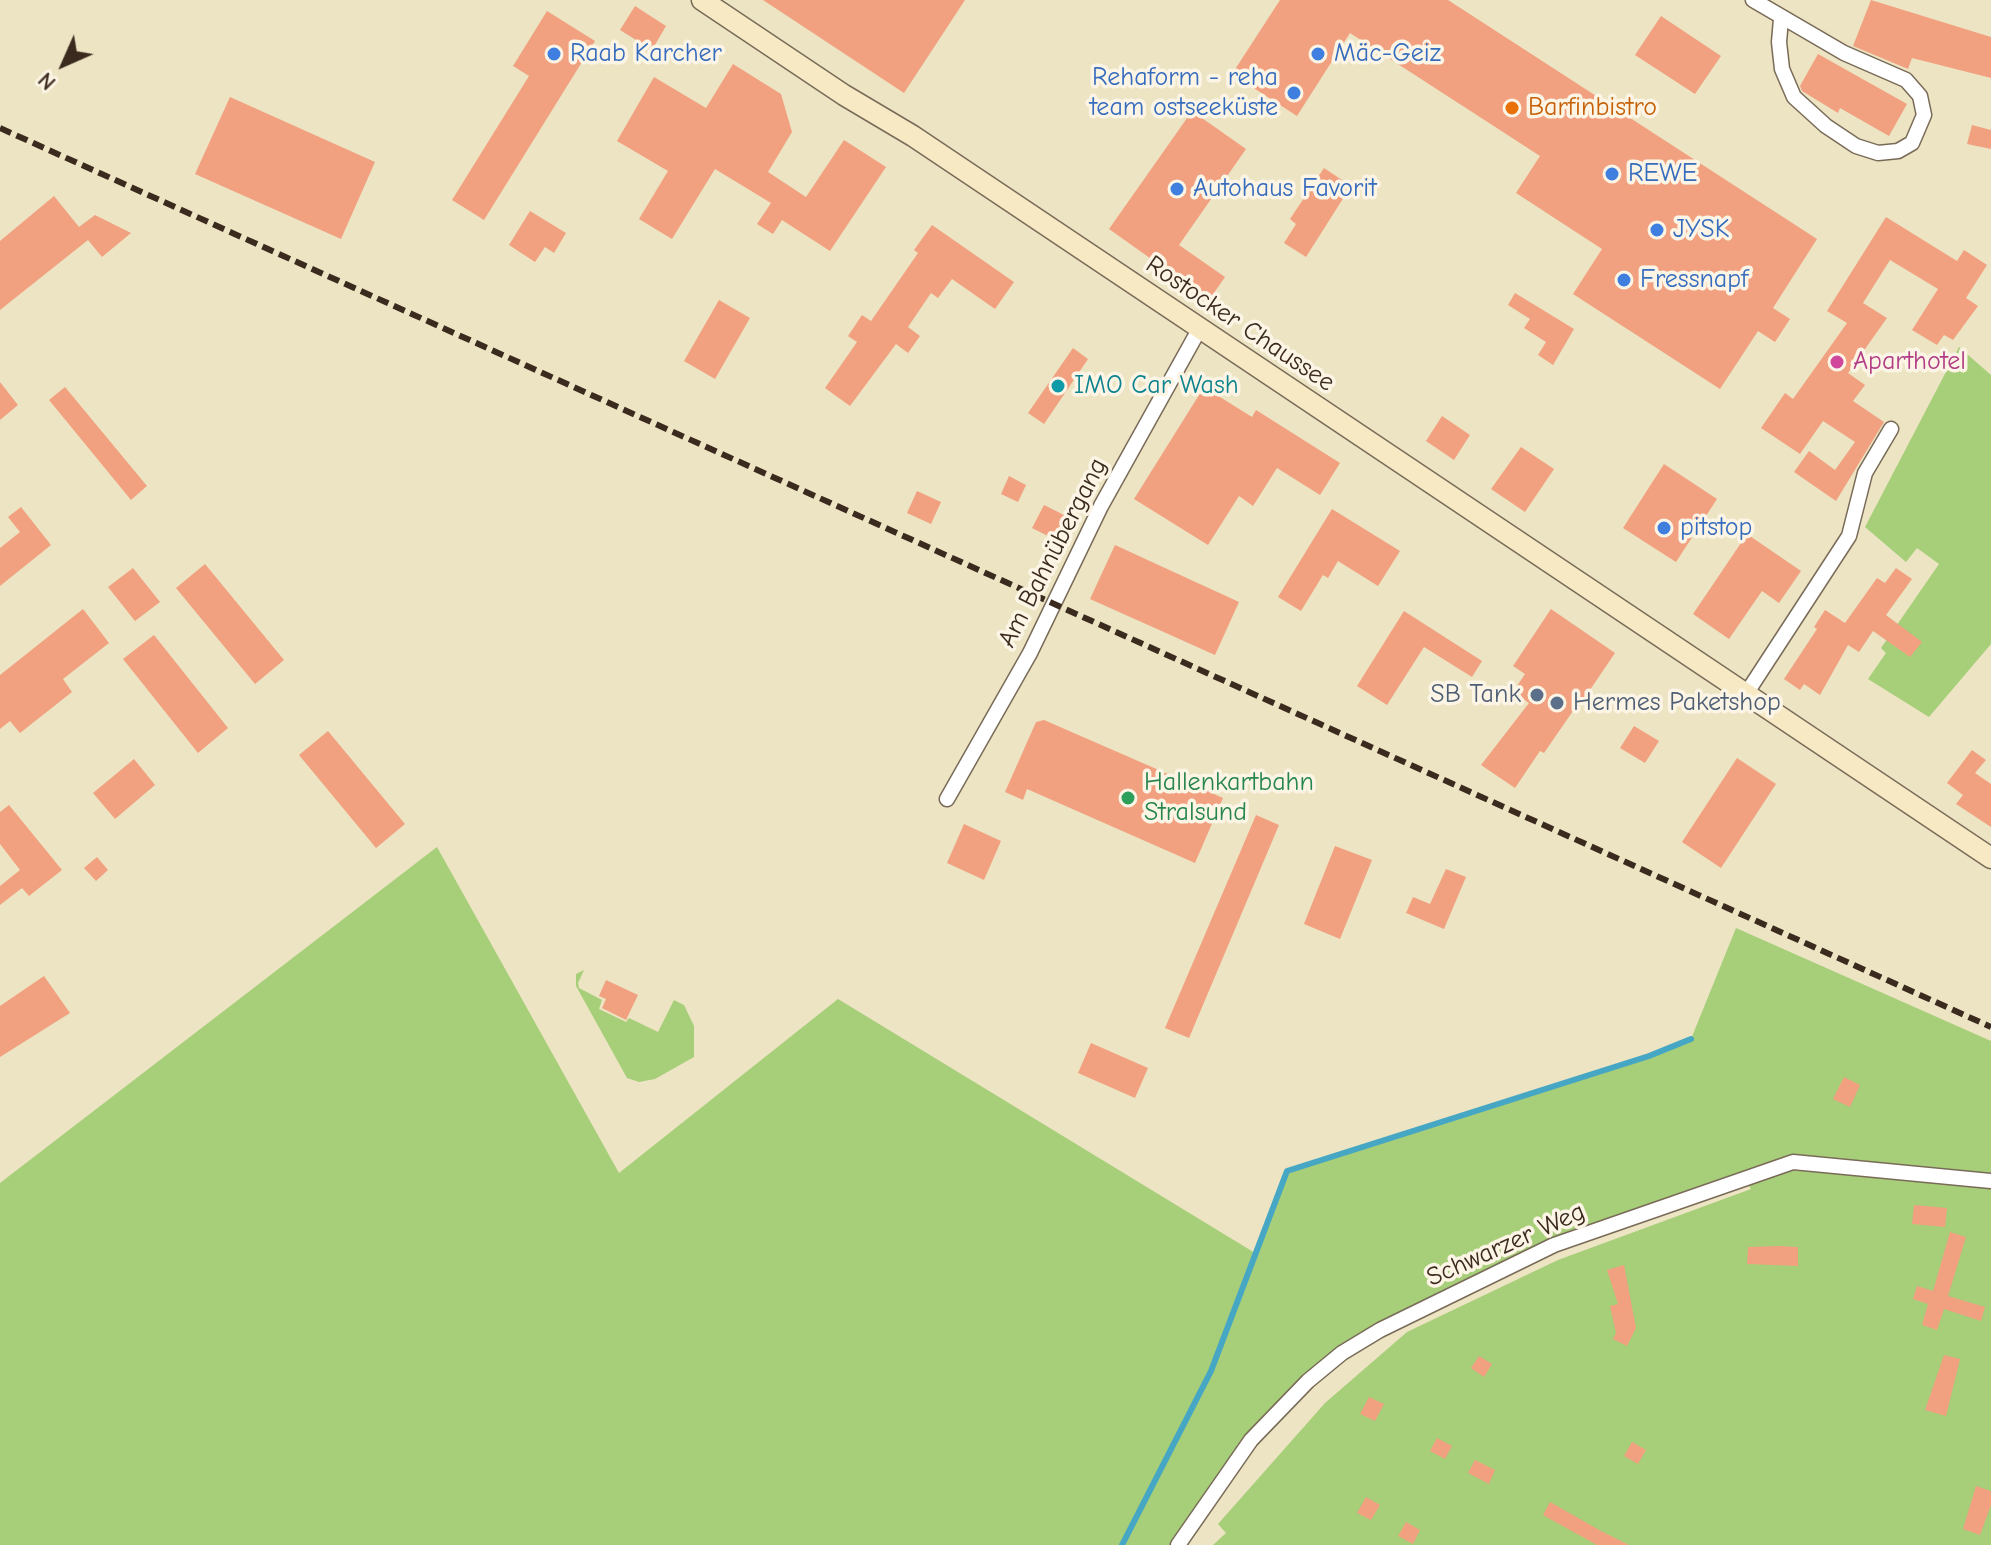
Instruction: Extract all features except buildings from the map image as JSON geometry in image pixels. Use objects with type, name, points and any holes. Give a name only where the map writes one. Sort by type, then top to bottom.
[{"type":"main road","name":"Rostocker Chaussee","points":[[702,0],[1200,328],[1991,858]]},
{"type":"street","points":[[1753,0],[1844,53],[1906,80],[1920,96],[1924,115],[1921,130],[1912,143],[1898,151],[1878,153],[1856,146],[1826,126],[1794,97],[1782,69],[1779,42],[1781,19]]},
{"type":"street","name":"Am Bahnübergang","points":[[947,799],[1030,653],[1101,506],[1200,328]]},
{"type":"street","points":[[1746,694],[1849,536],[1865,473],[1891,429]]},
{"type":"street","name":"Schwarzer Weg","points":[[1178,1545],[1251,1440],[1308,1381],[1342,1353],[1380,1330],[1554,1245],[1793,1162],[1991,1181]]},
{"type":"green space","points":[[1959,347],[1991,375],[1991,644],[1929,717],[1868,679],[1886,653],[1881,648],[1939,564],[1917,548],[1906,562],[1865,527]]},
{"type":"green space","points":[[437,847],[619,1173],[838,999],[1255,1253],[1287,1171],[1649,1056],[1691,1039],[1736,928],[1991,1041],[1991,1545],[1213,1545],[1226,1533],[1218,1524],[1325,1403],[1407,1332],[1558,1260],[1751,1189],[1739,1172],[1554,1245],[1342,1353],[1251,1440],[1178,1545],[0,1545],[0,1183]]},
{"type":"green space","points":[[584,970],[579,988],[602,1000],[599,1009],[626,1022],[629,1018],[658,1032],[674,1000],[684,1005],[694,1026],[694,1057],[655,1079],[639,1082],[627,1078],[576,986],[576,974]]},
{"type":"waterway","points":[[1122,1545],[1211,1371],[1287,1171],[1649,1056],[1691,1039]]},
{"type":"railway","points":[[0,128],[1991,1027]]},
{"type":"place","name":"Raab Karcher","points":[[554,54]]},
{"type":"place","name":"Mäc-Geiz","points":[[1318,54]]},
{"type":"place","name":"Rehaform - reha team ostseeküste","points":[[1294,93]]},
{"type":"place","name":"Barfinbistro","points":[[1512,108]]},
{"type":"place","name":"REWE","points":[[1612,174]]},
{"type":"place","name":"Autohaus Favorit","points":[[1177,189]]},
{"type":"place","name":"JYSK","points":[[1657,230]]},
{"type":"place","name":"Fressnapf","points":[[1624,280]]},
{"type":"place","name":"Aparthotel","points":[[1837,362]]},
{"type":"place","name":"IMO Car Wash","points":[[1058,386]]},
{"type":"place","name":"pitstop","points":[[1664,528]]},
{"type":"place","name":"SB Tank","points":[[1537,695]]},
{"type":"place","name":"Hermes Paketshop","points":[[1557,703]]},
{"type":"place","name":"Hallenkartbahn Stralsund","points":[[1128,798]]}]
